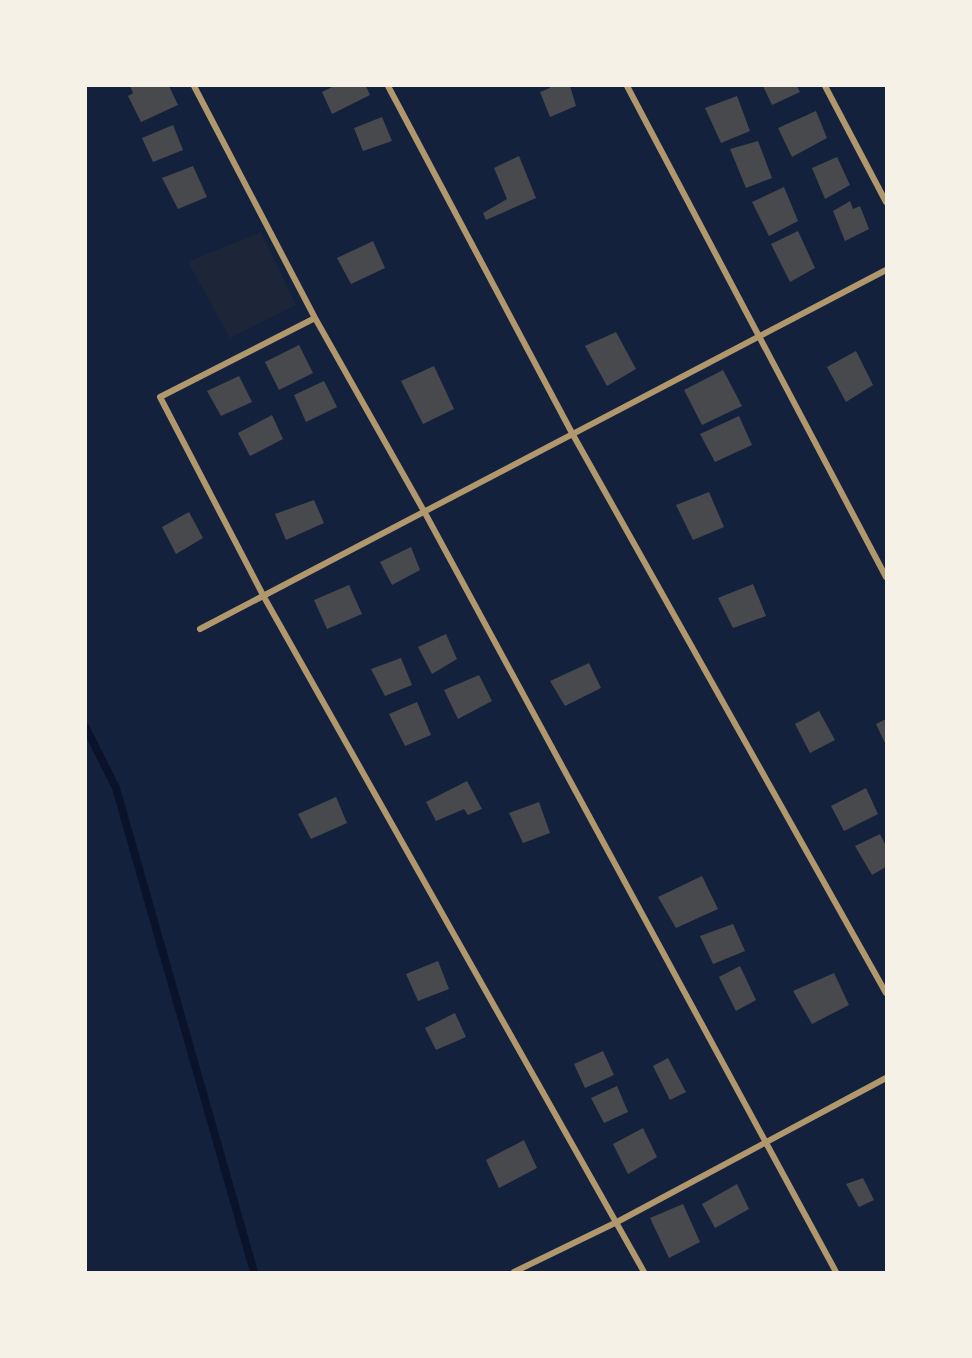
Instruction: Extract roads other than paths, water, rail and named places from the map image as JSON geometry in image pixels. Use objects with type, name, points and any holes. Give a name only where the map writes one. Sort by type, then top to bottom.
[{"type":"street","points":[[194,86],[315,318],[424,513],[836,1272]]},
{"type":"street","points":[[388,86],[572,433],[886,993]]},
{"type":"street","points":[[627,86],[886,577]]},
{"type":"street","points":[[825,86],[886,202]]},
{"type":"street","points":[[200,629],[572,433],[760,338],[886,270]]},
{"type":"street","points":[[315,318],[160,397],[264,597],[644,1272]]},
{"type":"street","points":[[514,1272],[617,1222],[886,1078]]},
{"type":"waterway","points":[[86,728],[116,788],[254,1272]]}]
